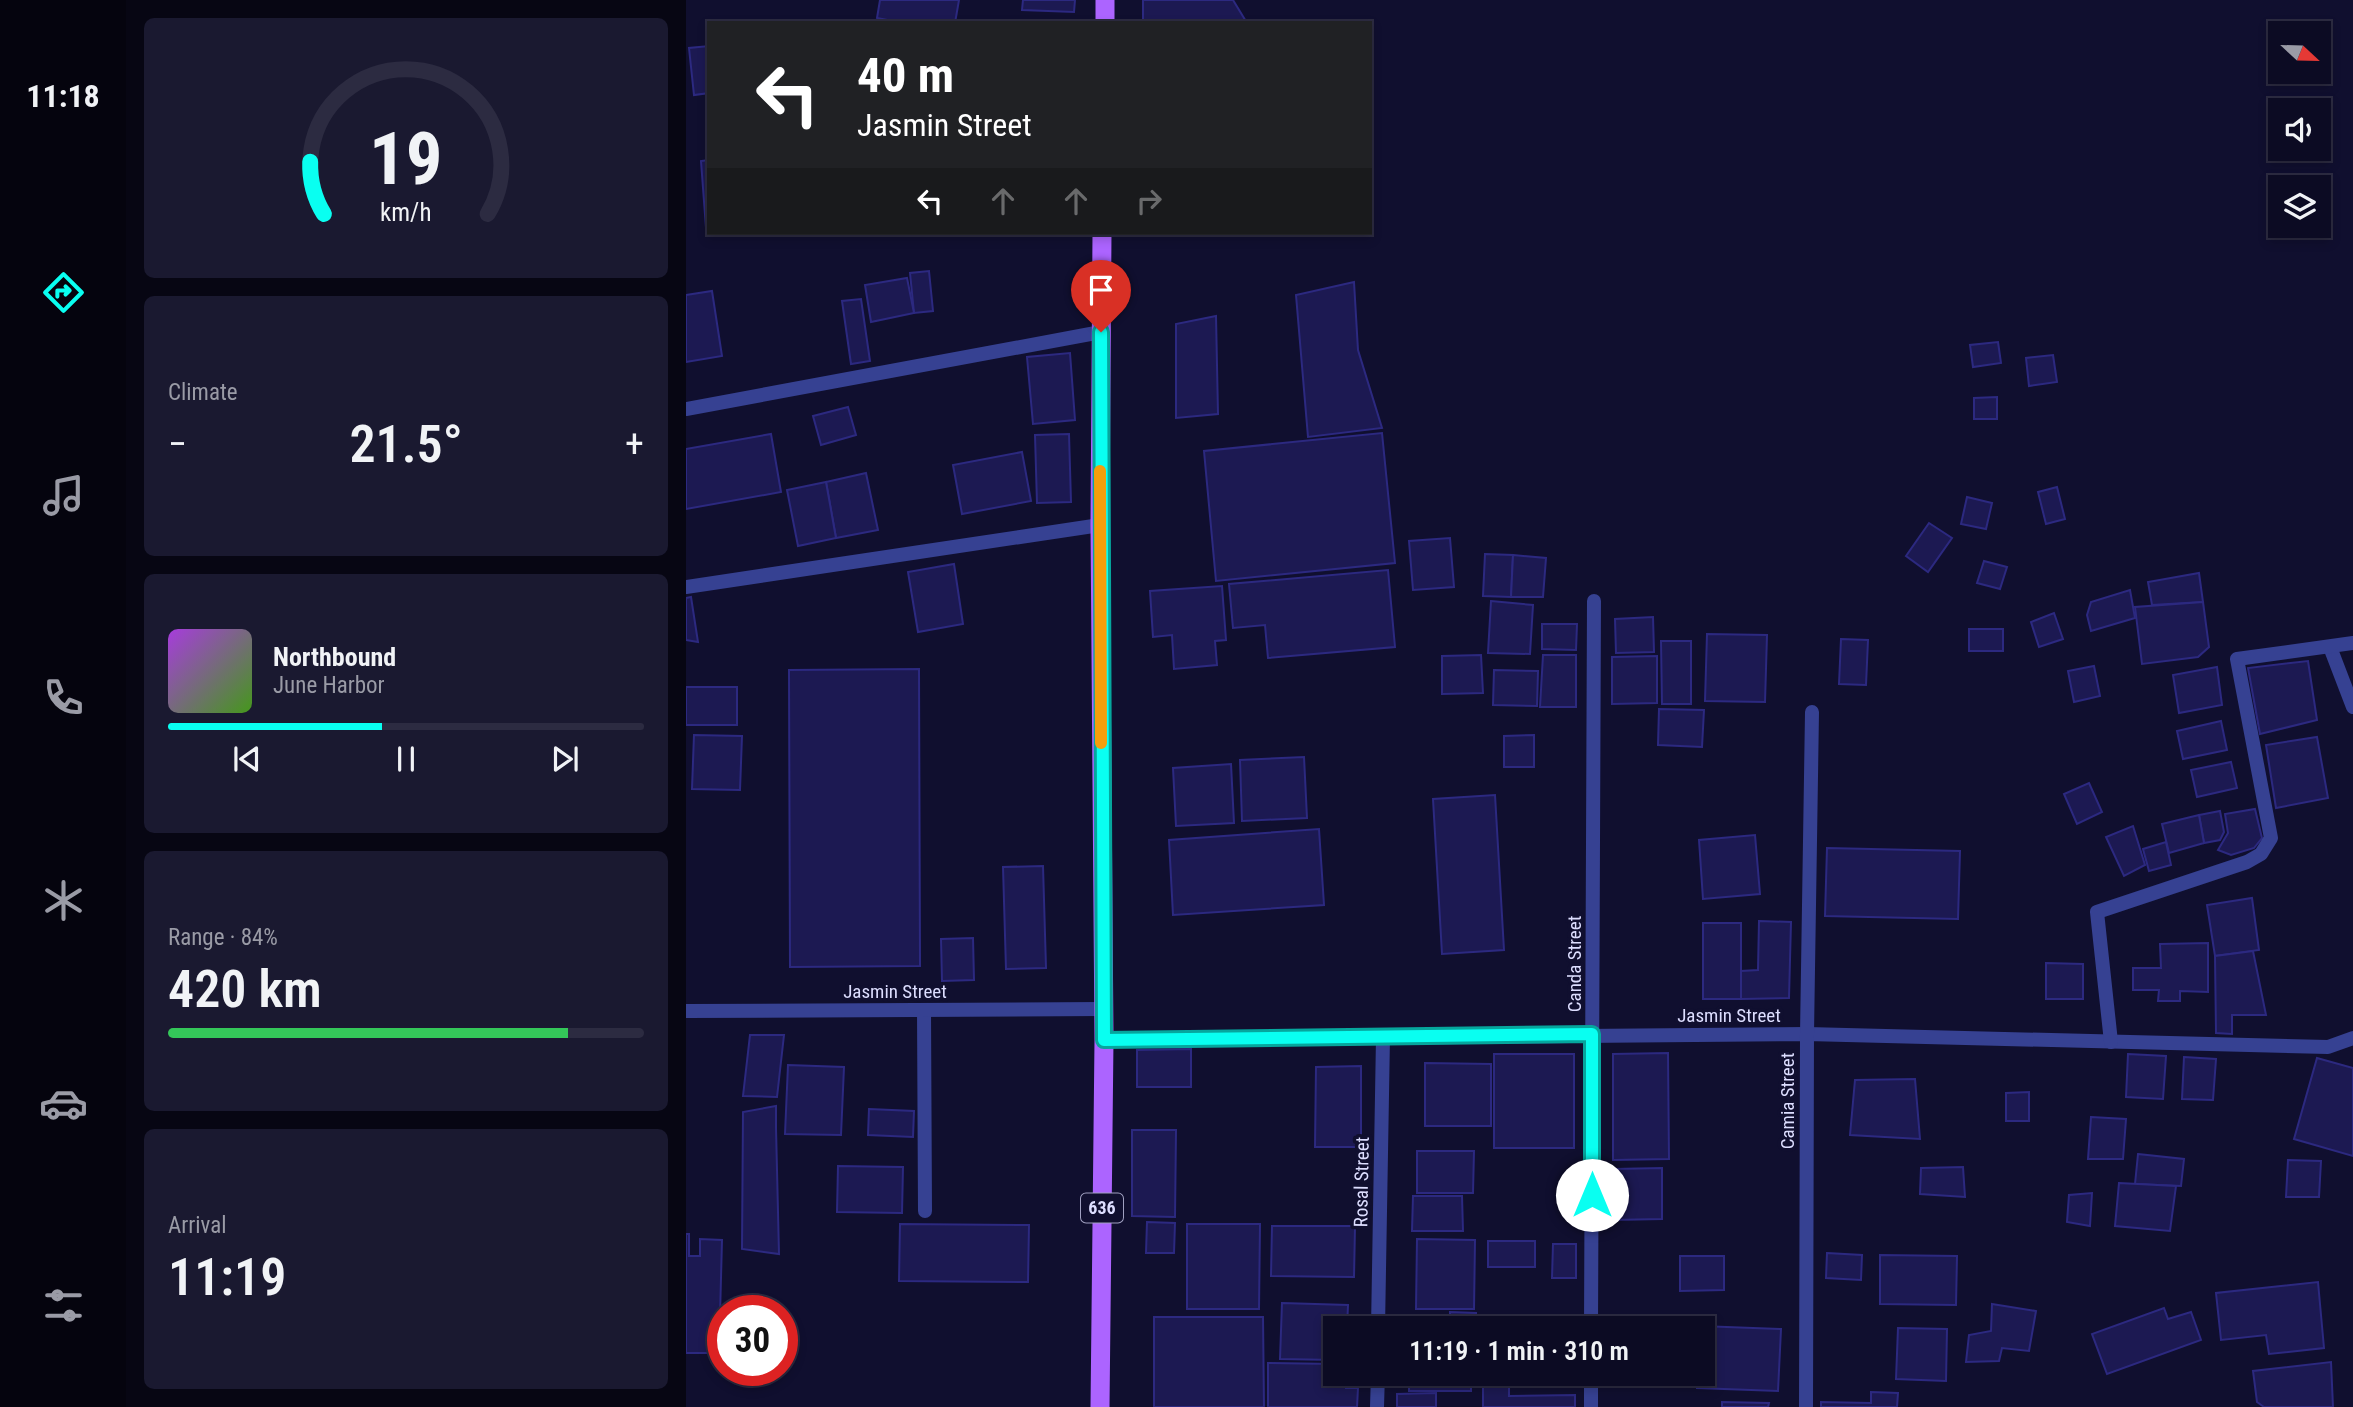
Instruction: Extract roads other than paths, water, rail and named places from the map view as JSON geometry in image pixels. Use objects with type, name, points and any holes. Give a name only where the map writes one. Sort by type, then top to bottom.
[{"type":"main road","points":[[1105,0],[1105,21]]},
{"type":"main road","name":"636","points":[[1100,1407],[1104,1040],[1100,525],[1102,235]]},
{"type":"street","points":[[686,409],[1101,332]]},
{"type":"street","points":[[686,587],[1100,525]]},
{"type":"street","name":"Canda Street","points":[[1591,1316],[1594,600]]},
{"type":"street","points":[[2111,1042],[2096,912],[2247,862],[2268,847],[2272,838],[2237,659],[2353,643]]},
{"type":"street","points":[[2330,646],[2353,707]]},
{"type":"street","name":"Camia Street","points":[[1806,1407],[1807,1034],[1812,712]]},
{"type":"street","name":"Jasmin Street","points":[[686,1012],[1103,1009]]},
{"type":"street","points":[[924,1010],[925,1211]]},
{"type":"street","name":"Jasmin Street","points":[[1104,1040],[1807,1034],[2328,1047],[2353,1038]]},
{"type":"street","name":"Rosal Street","points":[[1378,1316],[1383,1037]]},
{"type":"street","points":[[1377,1407],[1378,1386]]},
{"type":"street","points":[[1591,1386],[1591,1407]]}]
